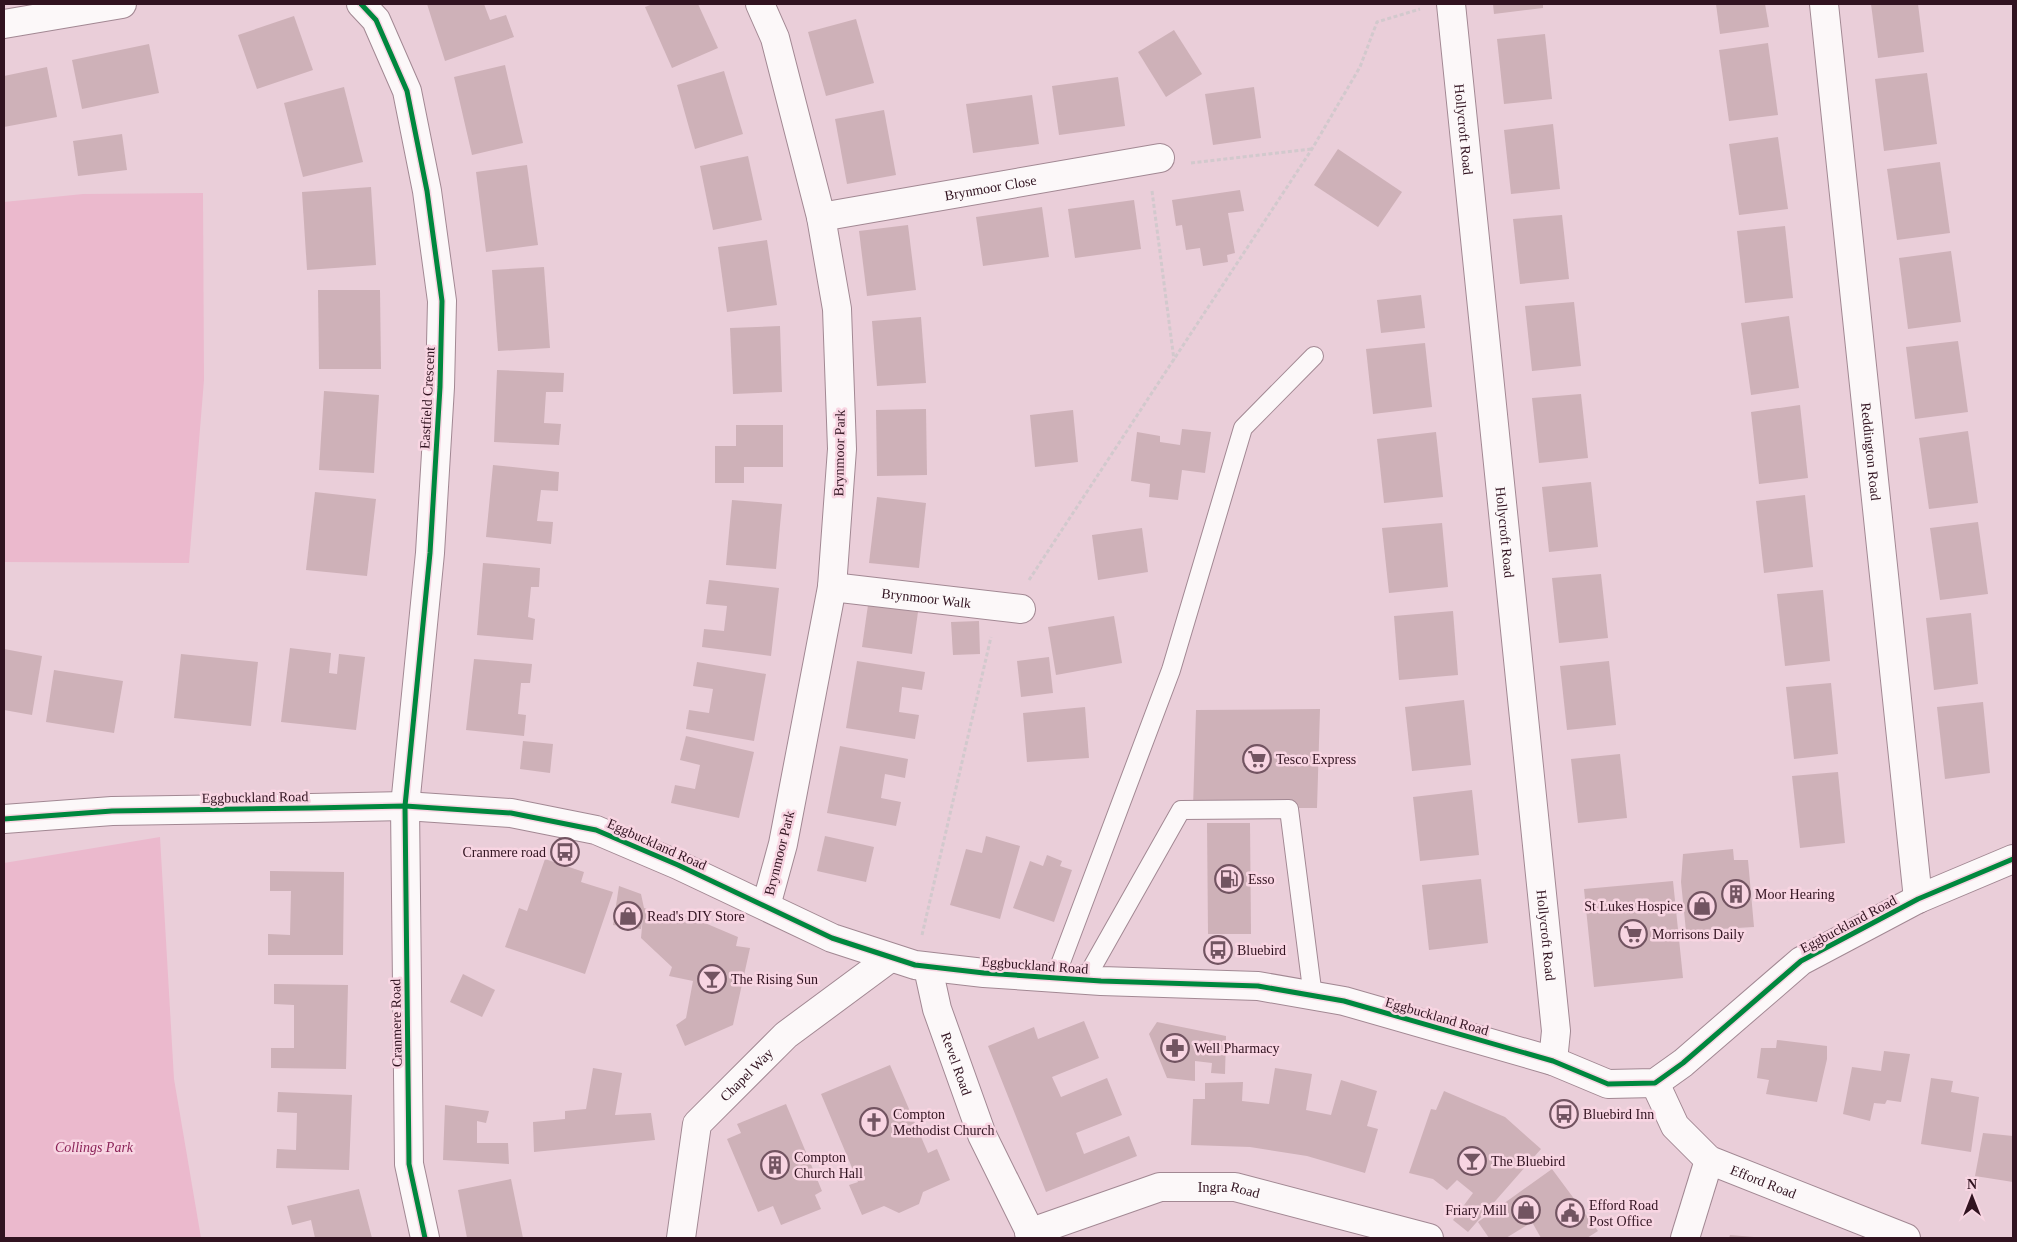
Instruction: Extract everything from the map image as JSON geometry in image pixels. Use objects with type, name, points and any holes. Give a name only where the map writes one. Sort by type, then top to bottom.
[{"type":"street","points":[[4,24],[122,4]]},
{"type":"street","name":"Eastfield Crescent","points":[[361,4],[376,20],[407,91],[427,191],[442,301],[440,387],[430,553],[405,806]]},
{"type":"street","name":"Brynmoor Park","points":[[760,4],[775,38],[821,217],[837,309],[842,449],[832,587],[783,844],[766,906]]},
{"type":"street","name":"Hollycroft Road","points":[[1451,4],[1556,1031],[1553,1061]]},
{"type":"street","name":"Reddington Road","points":[[1824,4],[1918,900]]},
{"type":"street","name":"Brynmoor Close","points":[[821,217],[1154,159]]},
{"type":"street","name":"Brynmoor Walk","points":[[832,587],[1010,608]]},
{"type":"street","name":"Eggbuckland Road","points":[[4,819],[112,810],[405,806],[511,813],[596,830],[766,906],[832,938],[890,958],[928,968],[1085,980],[1258,986],[1344,1001],[1553,1061],[1608,1084],[1655,1083],[1682,1063],[1802,961],[1918,900],[2013,859]]},
{"type":"street","name":"Cranmere Road","points":[[405,806],[409,1164],[425,1238]]},
{"type":"street","name":"Chapel Way","points":[[680,1238],[696,1124],[786,1036],[890,958]]},
{"type":"street","name":"Revel Road","points":[[928,968],[937,1009],[982,1135],[1031,1236]]},
{"type":"street","name":"Efford Road","points":[[1655,1083],[1675,1126],[1709,1160],[1906,1238]]},
{"type":"street","points":[[1685,1238],[1709,1160]]},
{"type":"street","name":"Ingra Road","points":[[1031,1236],[1160,1187],[1235,1187],[1429,1238]]},
{"type":"lane","points":[[1055,978],[1171,670],[1243,428],[1314,356]]},
{"type":"lane","points":[[1085,980],[1181,810],[1290,809],[1313,997]]},
{"type":"path","points":[[929,905],[1010,608],[1312,149],[1360,67],[1377,22],[1422,9]]},
{"type":"path","points":[[1174,360],[1154,159],[1173,165],[1312,149]]},
{"type":"green space","points":[[203,193],[204,380],[189,563],[4,562],[4,202],[83,194]]},
{"type":"green space","name":"Collings Park","points":[[160,837],[174,1079],[201,1238],[4,1238],[4,863]]},
{"type":"building","points":[[427,4],[484,4],[490,20],[506,15],[514,37],[445,61]]},
{"type":"building","points":[[653,4],[698,4],[718,48],[672,68],[645,7]]},
{"type":"building","points":[[1493,4],[1543,4],[1543,8],[1494,14]]},
{"type":"building","points":[[1716,4],[1765,4],[1769,27],[1720,34]]},
{"type":"building","points":[[1871,4],[1918,4],[1924,52],[1878,58]]},
{"type":"building","points":[[294,16],[313,70],[257,89],[238,35]]},
{"type":"building","points":[[856,19],[874,83],[826,96],[808,32]]},
{"type":"building","points":[[1174,30],[1202,74],[1166,97],[1138,52]]},
{"type":"building","points":[[1545,34],[1552,99],[1504,104],[1497,39]]},
{"type":"building","points":[[1768,43],[1778,115],[1729,121],[1719,50]]},
{"type":"building","points":[[149,44],[159,93],[82,109],[72,60]]},
{"type":"building","points":[[505,65],[523,143],[472,155],[454,77]]},
{"type":"building","points":[[47,67],[57,117],[4,127],[4,76]]},
{"type":"building","points":[[724,71],[743,134],[695,149],[677,85]]},
{"type":"building","points":[[1927,73],[1937,144],[1884,151],[1875,79]]},
{"type":"building","points":[[1118,77],[1125,126],[1059,135],[1052,86]]},
{"type":"building","points":[[344,87],[363,162],[303,177],[284,103]]},
{"type":"building","points":[[1254,87],[1261,138],[1213,145],[1205,94]]},
{"type":"building","points":[[1032,95],[1039,144],[973,153],[966,104]]},
{"type":"building","points":[[884,110],[896,175],[847,184],[835,119]]},
{"type":"building","points":[[1553,124],[1560,189],[1511,194],[1504,130]]},
{"type":"building","points":[[122,134],[127,170],[78,176],[73,141]]},
{"type":"building","points":[[1778,137],[1788,209],[1739,215],[1729,144]]},
{"type":"building","points":[[1338,149],[1402,192],[1378,227],[1314,185]]},
{"type":"building","points":[[748,156],[762,220],[713,230],[700,166]]},
{"type":"building","points":[[1940,162],[1950,233],[1897,240],[1887,169]]},
{"type":"building","points":[[527,165],[538,245],[486,252],[476,172]]},
{"type":"building","points":[[371,187],[376,265],[307,270],[302,192]]},
{"type":"building","points":[[1240,190],[1244,211],[1228,213],[1235,253],[1227,255],[1228,262],[1203,266],[1200,248],[1186,250],[1182,225],[1176,226],[1172,200]]},
{"type":"building","points":[[1134,200],[1141,249],[1075,258],[1068,209]]},
{"type":"building","points":[[1042,207],[1049,257],[983,266],[976,217]]},
{"type":"building","points":[[1562,215],[1569,279],[1520,284],[1513,219]]},
{"type":"building","points":[[908,225],[916,290],[867,296],[859,231]]},
{"type":"building","points":[[1785,226],[1793,298],[1745,303],[1737,231]]},
{"type":"building","points":[[767,240],[777,305],[727,312],[718,247]]},
{"type":"building","points":[[1951,251],[1961,322],[1908,329],[1899,258]]},
{"type":"building","points":[[544,267],[550,348],[498,351],[492,270]]},
{"type":"building","points":[[318,290],[380,290],[381,369],[319,369]]},
{"type":"building","points":[[1421,295],[1425,328],[1381,333],[1377,300]]},
{"type":"building","points":[[1574,302],[1581,366],[1532,371],[1525,306]]},
{"type":"building","points":[[1789,316],[1799,388],[1751,395],[1741,323]]},
{"type":"building","points":[[921,317],[926,383],[877,386],[872,321]]},
{"type":"building","points":[[780,326],[782,392],[733,394],[730,328]]},
{"type":"building","points":[[1958,341],[1968,412],[1915,419],[1906,347]]},
{"type":"building","points":[[1425,343],[1432,407],[1373,414],[1366,349]]},
{"type":"building","points":[[497,370],[564,373],[563,392],[546,392],[544,423],[561,424],[559,445],[494,442]]},
{"type":"building","points":[[324,391],[379,395],[374,473],[319,470]]},
{"type":"building","points":[[1581,394],[1588,458],[1539,463],[1532,398]]},
{"type":"building","points":[[1800,405],[1808,478],[1759,484],[1751,412]]},
{"type":"building","points":[[926,409],[927,475],[877,476],[876,410]]},
{"type":"building","points":[[1073,410],[1078,462],[1035,467],[1030,415]]},
{"type":"building","points":[[736,425],[783,425],[783,467],[744,467],[744,483],[715,483],[715,446],[736,446]]},
{"type":"building","points":[[1182,429],[1211,432],[1205,473],[1182,470],[1178,500],[1149,497],[1150,484],[1131,481],[1137,432],[1160,436],[1160,442],[1180,445]]},
{"type":"building","points":[[1968,431],[1978,503],[1929,509],[1919,438]]},
{"type":"building","points":[[1436,432],[1443,497],[1384,503],[1377,439]]},
{"type":"building","points":[[493,465],[559,472],[558,491],[541,490],[537,521],[553,522],[551,544],[486,537]]},
{"type":"building","points":[[1591,482],[1598,547],[1549,552],[1542,487]]},
{"type":"building","points":[[315,492],[376,499],[367,576],[306,570]]},
{"type":"building","points":[[1805,495],[1813,567],[1764,573],[1756,501]]},
{"type":"building","points":[[877,497],[926,503],[919,568],[869,563]]},
{"type":"building","points":[[732,500],[782,504],[776,569],[726,565]]},
{"type":"building","points":[[1978,522],[1988,594],[1940,600],[1930,528]]},
{"type":"building","points":[[1442,523],[1448,587],[1389,593],[1382,528]]},
{"type":"building","points":[[1142,528],[1148,572],[1098,580],[1092,535]]},
{"type":"building","points":[[483,563],[540,568],[539,587],[531,587],[528,617],[535,619],[533,640],[477,635]]},
{"type":"building","points":[[1601,574],[1608,638],[1559,643],[1552,578]]},
{"type":"building","points":[[709,580],[779,588],[771,656],[702,647],[704,629],[724,631],[727,606],[706,604]]},
{"type":"building","points":[[1823,590],[1830,661],[1785,666],[1777,594]]},
{"type":"building","points":[[868,605],[918,612],[912,654],[862,647]]},
{"type":"building","points":[[1453,611],[1458,675],[1399,680],[1394,616]]},
{"type":"building","points":[[1971,613],[1978,684],[1934,690],[1926,618]]},
{"type":"building","points":[[1114,616],[1122,663],[1056,675],[1048,627]]},
{"type":"building","points":[[979,621],[980,654],[953,655],[951,622]]},
{"type":"building","points":[[290,648],[331,653],[329,673],[337,674],[339,654],[365,657],[356,730],[281,722]]},
{"type":"building","points":[[4,649],[42,656],[32,715],[4,710]]},
{"type":"building","points":[[181,654],[258,662],[251,726],[174,718]]},
{"type":"building","points":[[1049,657],[1053,693],[1021,697],[1017,661]]},
{"type":"building","points":[[474,659],[532,664],[530,683],[521,683],[518,714],[526,715],[524,736],[466,730]]},
{"type":"building","points":[[857,661],[925,672],[922,690],[902,687],[899,712],[919,715],[915,739],[846,728]]},
{"type":"building","points":[[1609,661],[1616,725],[1567,730],[1560,666]]},
{"type":"building","points":[[697,662],[766,674],[754,741],[686,729],[689,710],[709,713],[713,689],[693,686]]},
{"type":"building","points":[[54,670],[123,681],[114,733],[46,722]]},
{"type":"building","points":[[1831,683],[1838,754],[1794,759],[1786,687]]},
{"type":"building","points":[[1464,700],[1471,765],[1412,771],[1405,707]]},
{"type":"building","points":[[1983,702],[1990,773],[1945,779],[1937,707]]},
{"type":"building","points":[[1085,707],[1089,758],[1027,762],[1023,713]]},
{"type":"building","name":"Tesco Express","points":[[1320,709],[1317,808],[1193,808],[1196,710]]},
{"type":"building","points":[[686,736],[754,752],[739,818],[671,803],[675,785],[695,789],[700,765],[680,760]]},
{"type":"building","points":[[523,741],[553,744],[550,773],[520,769]]},
{"type":"building","points":[[840,746],[908,759],[905,778],[885,774],[881,798],[901,802],[896,826],[827,813]]},
{"type":"building","points":[[1620,754],[1627,818],[1578,823],[1571,759]]},
{"type":"building","points":[[1838,772],[1845,843],[1800,848],[1792,776]]},
{"type":"building","points":[[1472,790],[1479,855],[1420,861],[1413,797]]},
{"type":"building","name":"Esso","points":[[1207,823],[1250,823],[1251,934],[1208,934]]},
{"type":"building","points":[[825,836],[874,847],[866,882],[817,871]]},
{"type":"building","points":[[986,836],[1020,846],[1000,919],[950,905],[966,849],[982,853]]},
{"type":"building","points":[[1733,849],[1734,860],[1748,860],[1754,927],[1686,931],[1681,882],[1683,854]]},
{"type":"building","points":[[1047,855],[1062,861],[1060,866],[1072,870],[1054,922],[1013,908],[1030,861],[1043,866]]},
{"type":"building","points":[[545,859],[584,872],[581,882],[613,892],[585,974],[505,947],[519,908],[527,911]]},
{"type":"building","points":[[270,871],[344,872],[343,955],[268,955],[268,934],[290,935],[291,891],[270,891]]},
{"type":"building","points":[[1481,879],[1488,943],[1429,950],[1422,885]]},
{"type":"building","name":"Morrisons Daily","points":[[1673,881],[1683,978],[1594,987],[1584,889]]},
{"type":"building","name":"The Rising Sun","points":[[619,886],[641,894],[644,908],[684,921],[686,915],[738,937],[736,946],[750,948],[733,1025],[685,1046],[676,1025],[686,1018],[693,981],[669,976],[672,967],[641,938],[643,916],[641,929],[613,925]]},
{"type":"building","points":[[463,974],[495,990],[482,1017],[450,1002]]},
{"type":"building","points":[[274,984],[348,985],[346,1069],[271,1068],[271,1048],[294,1048],[294,1005],[274,1004]]},
{"type":"building","points":[[1084,1021],[1099,1058],[1052,1077],[1061,1097],[1107,1078],[1122,1115],[1076,1133],[1084,1154],[1129,1136],[1137,1156],[1046,1192],[988,1046],[1034,1027],[1038,1039]]},
{"type":"building","name":"Well Pharmacy","points":[[1157,1022],[1226,1036],[1225,1074],[1211,1073],[1212,1063],[1195,1061],[1195,1081],[1167,1078],[1149,1034]]},
{"type":"building","points":[[1777,1040],[1827,1046],[1827,1059],[1817,1102],[1766,1094],[1769,1080],[1757,1078],[1761,1048],[1776,1048]]},
{"type":"building","points":[[1884,1051],[1910,1054],[1901,1102],[1887,1100],[1885,1104],[1874,1103],[1870,1121],[1843,1114],[1852,1067],[1881,1071]]},
{"type":"building","name":"Compton Methodist Church","points":[[890,1065],[928,1153],[937,1149],[950,1180],[923,1192],[919,1204],[899,1213],[884,1206],[862,1215],[849,1185],[858,1182],[821,1094]]},
{"type":"building","points":[[593,1068],[622,1073],[615,1115],[651,1113],[655,1140],[534,1152],[533,1122],[565,1119],[565,1111],[586,1109]]},
{"type":"building","points":[[1275,1068],[1312,1074],[1306,1110],[1331,1115],[1341,1080],[1377,1091],[1367,1126],[1378,1129],[1365,1173],[1307,1156],[1250,1147],[1191,1145],[1193,1099],[1205,1099],[1205,1083],[1243,1082],[1242,1101],[1269,1104]]},
{"type":"building","points":[[1931,1078],[1953,1081],[1951,1092],[1979,1097],[1971,1152],[1921,1144]]},
{"type":"building","name":"The Bluebird","points":[[1444,1091],[1505,1117],[1541,1149],[1468,1232],[1453,1220],[1473,1193],[1457,1180],[1447,1190],[1433,1179],[1409,1173],[1431,1109],[1436,1110]]},
{"type":"building","points":[[278,1092],[352,1095],[349,1170],[276,1168],[277,1149],[296,1150],[297,1113],[277,1112]]},
{"type":"building","name":"Compton Church Hall","points":[[786,1104],[822,1191],[815,1195],[821,1209],[781,1225],[773,1206],[758,1212],[727,1139],[741,1133],[737,1124]]},
{"type":"building","points":[[445,1105],[489,1111],[486,1123],[477,1121],[477,1143],[508,1143],[509,1164],[443,1160]]},
{"type":"building","points":[[1983,1133],[2013,1136],[2013,1182],[1975,1176]]},
{"type":"building","name":"Friary Mill","points":[[1552,1169],[1598,1231],[1587,1238],[1541,1238],[1532,1222],[1506,1238],[1489,1238],[1478,1222]]},
{"type":"building","points":[[511,1179],[523,1238],[467,1238],[458,1190]]},
{"type":"building","points":[[359,1189],[372,1238],[315,1238],[311,1220],[292,1225],[287,1206]]},
{"type":"building","points":[[1730,1235],[1754,1237],[1754,1238],[1729,1238]]},
{"type":"cycle path","points":[[361,4],[376,20],[407,91],[427,191],[442,301],[440,387],[430,553],[405,806],[409,1164],[425,1238]]},
{"type":"cycle path","points":[[4,819],[112,811],[405,806],[511,813],[596,830],[678,865],[832,938],[915,965],[984,973],[1101,981],[1258,986],[1344,1001],[1553,1061],[1608,1084],[1655,1083],[1683,1063],[1801,961],[1918,899],[2013,859]]},
{"type":"place","name":"Tesco Express","points":[[1257,759]]},
{"type":"place","name":"Cranmere road","points":[[565,852]]},
{"type":"place","name":"Esso","points":[[1229,879]]},
{"type":"place","name":"Moor Hearing","points":[[1736,894]]},
{"type":"place","name":"St Lukes Hospice","points":[[1702,906]]},
{"type":"place","name":"Read's DIY Store","points":[[628,916]]},
{"type":"place","name":"Morrisons Daily","points":[[1633,934]]},
{"type":"place","name":"Bluebird","points":[[1218,950]]},
{"type":"place","name":"The Rising Sun","points":[[712,979]]},
{"type":"place","name":"Well Pharmacy","points":[[1175,1048]]},
{"type":"place","name":"Bluebird Inn","points":[[1564,1114]]},
{"type":"place","name":"Compton Methodist Church","points":[[874,1122]]},
{"type":"place","name":"The Bluebird","points":[[1472,1161]]},
{"type":"place","name":"Compton Church Hall","points":[[775,1165]]},
{"type":"place","name":"Friary Mill","points":[[1526,1210]]},
{"type":"place","name":"Efford Road Post Office","points":[[1570,1213]]}]
